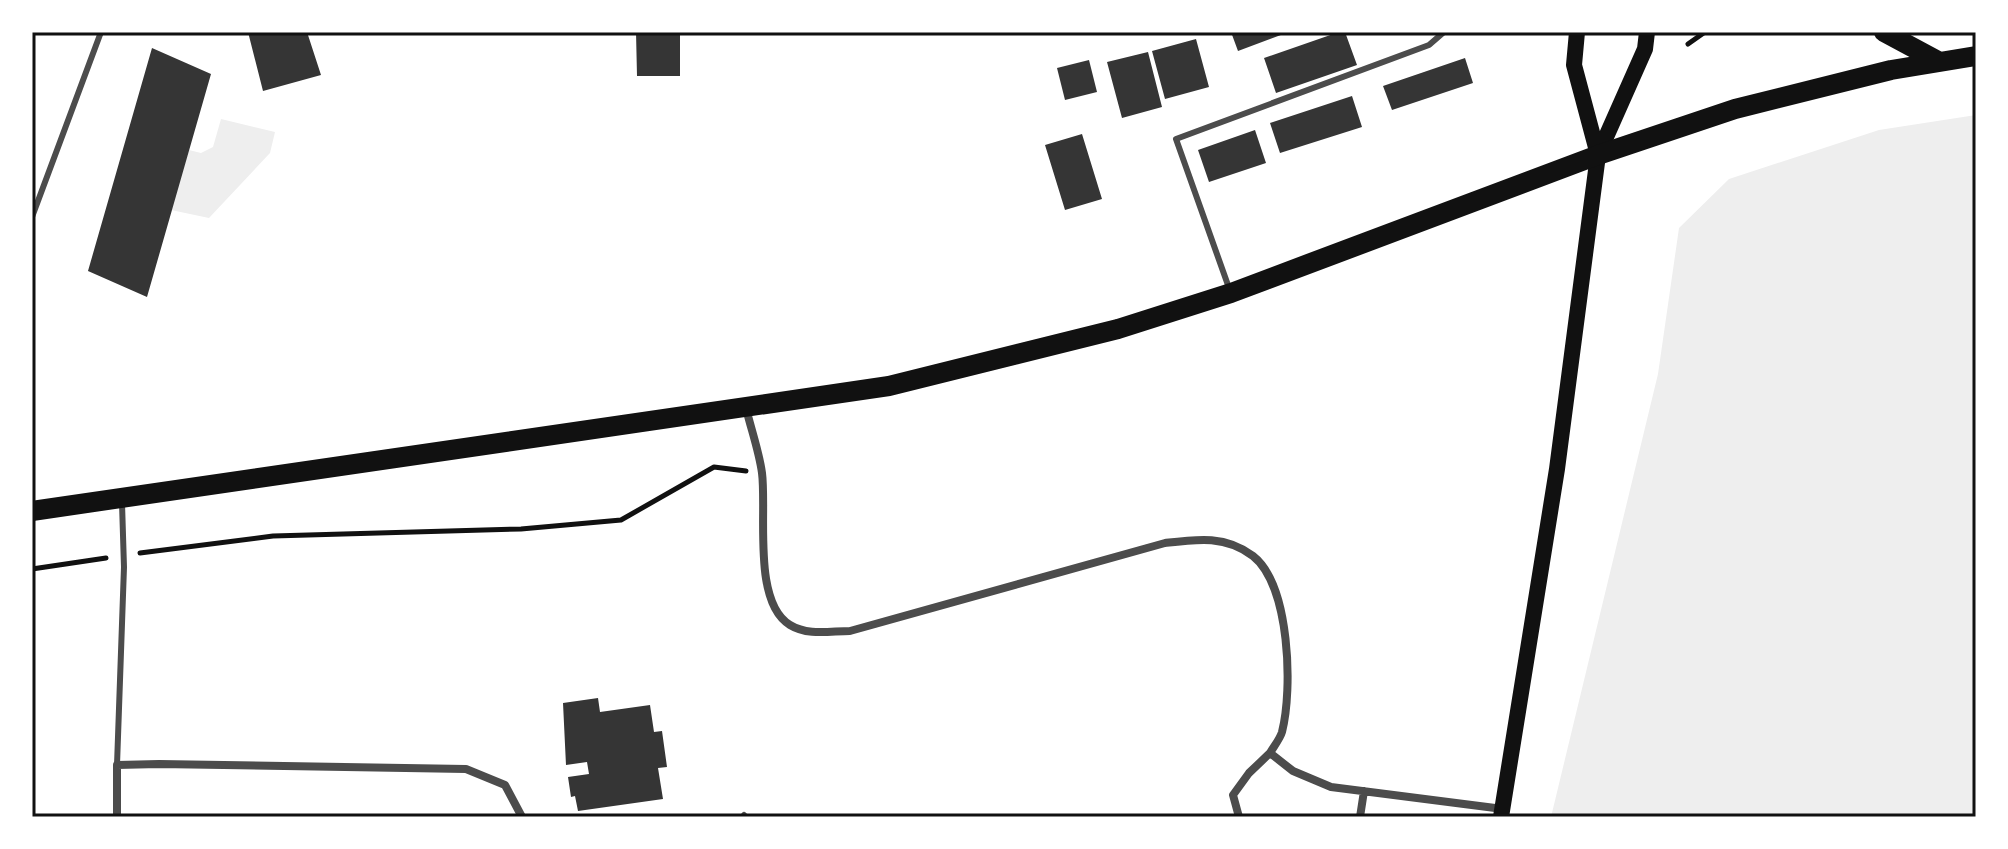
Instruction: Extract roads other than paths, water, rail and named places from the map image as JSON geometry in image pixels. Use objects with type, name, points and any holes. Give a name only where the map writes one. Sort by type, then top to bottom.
[{"type":"main road","points":[[1577,32],[1574,65],[1598,155]]},
{"type":"main road","points":[[1502,813],[1557,469],[1598,155],[1645,49],[1647,32]]},
{"type":"main road","points":[[1884,32],[1938,61]]},
{"type":"main road","points":[[32,511],[889,386],[1118,329],[1231,293],[1598,155],[1735,109],[1891,70],[1976,56]]},
{"type":"street","points":[[746,407],[762,473],[764,568],[772,604],[788,624],[810,632],[850,631],[1165,543],[1204,538],[1228,542],[1254,557],[1276,589],[1283,621],[1287,677],[1282,734],[1270,753],[1249,773],[1233,795],[1239,817]]},
{"type":"street","points":[[1270,753],[1293,771],[1331,787],[1502,813]]},
{"type":"street","points":[[117,817],[117,765],[466,769],[505,785],[522,817]]},
{"type":"street","points":[[1360,817],[1364,791]]},
{"type":"lane","points":[[32,217],[101,32]]},
{"type":"lane","points":[[1231,293],[1176,139],[1429,45],[1444,32]]},
{"type":"lane","points":[[117,765],[124,555],[122,499]]}]
